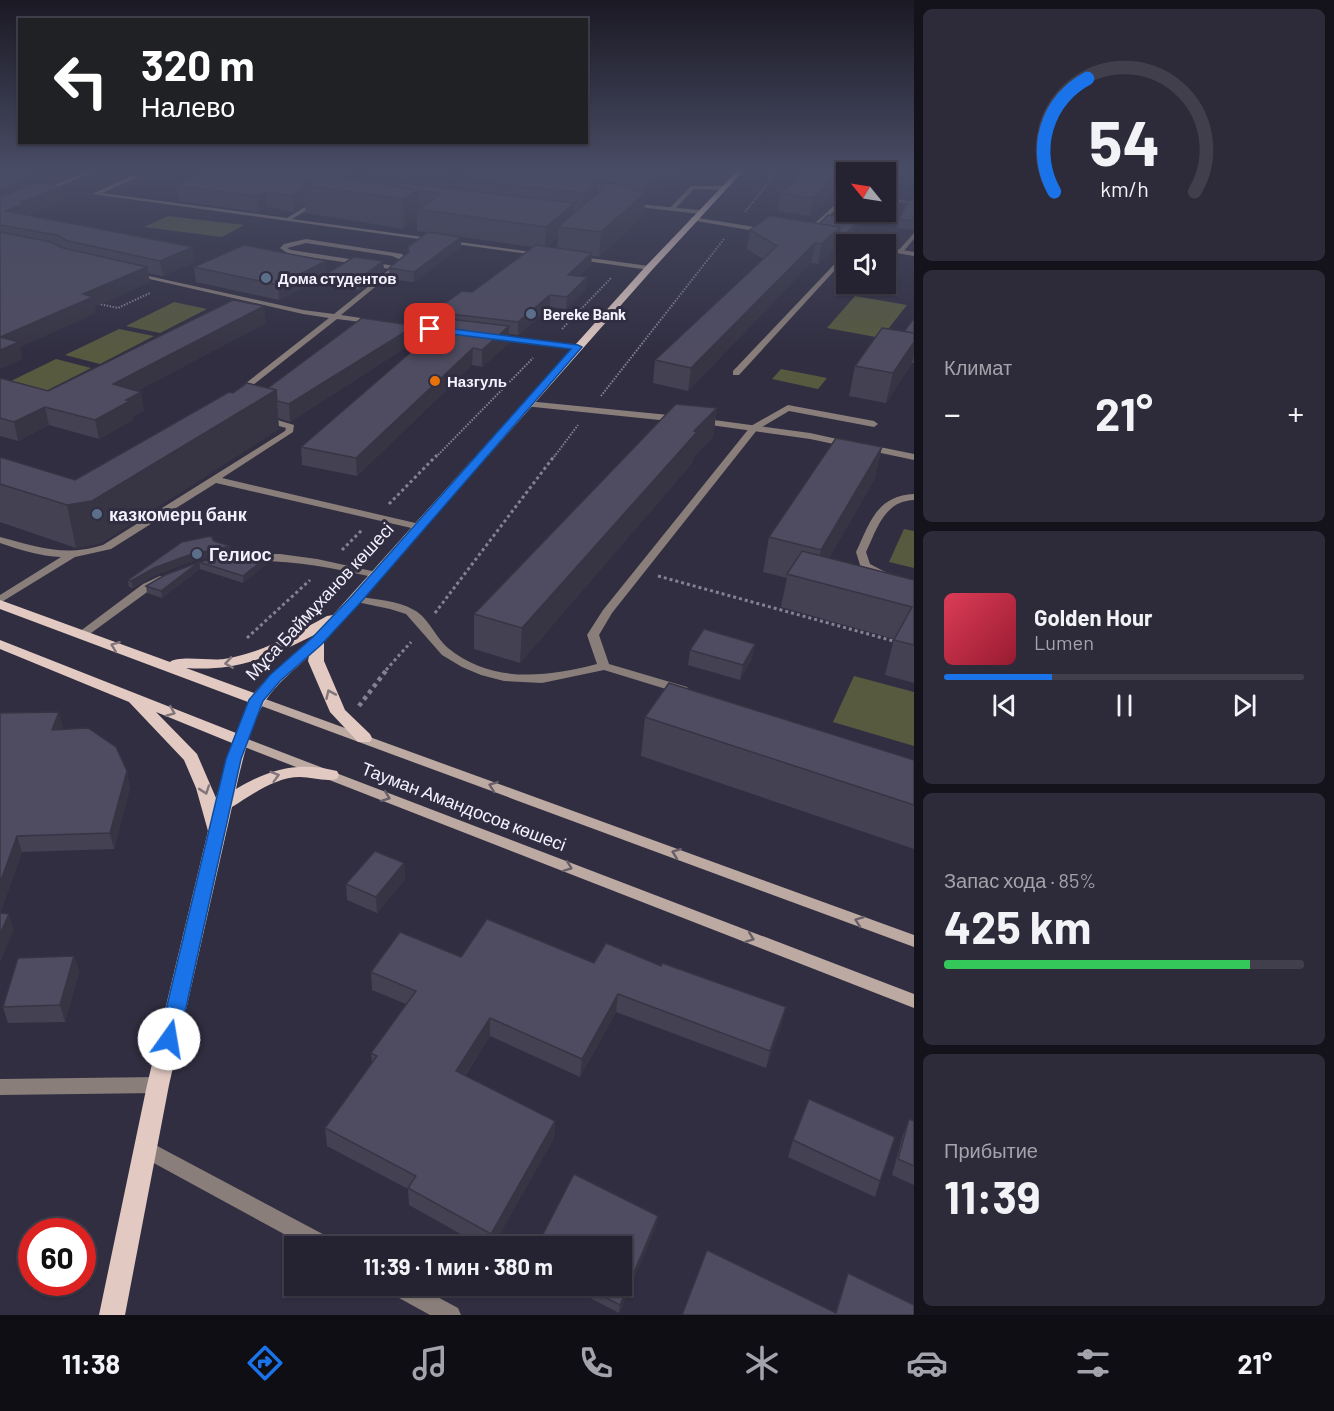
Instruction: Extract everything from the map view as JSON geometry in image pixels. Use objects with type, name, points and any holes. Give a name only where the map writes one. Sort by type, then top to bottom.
[{"type":"main road","name":"Мұса Баймұханов көшесі","points":[[112,1315],[158,1085],[217,831],[234,759],[256,700],[275,678],[317,641],[356,599],[681,231]]},
{"type":"main road","name":"Тауман Амандосов көшесі","points":[[0,602],[256,700],[914,941]]},
{"type":"main road","points":[[152,660],[196,666],[226,665],[256,657],[282,646],[339,615]]},
{"type":"main road","points":[[317,641],[315,661],[338,712],[364,738]]},
{"type":"main road","name":"Тауман Амандосов көшесі","points":[[0,644],[331,776],[914,1001]]},
{"type":"main road","points":[[131,696],[191,758],[205,788],[217,831]]},
{"type":"main road","points":[[225,802],[267,778],[298,771],[331,776]]},
{"type":"street","points":[[375,231],[546,254],[554,248]]},
{"type":"street","points":[[402,235],[408,231]]},
{"type":"street","points":[[769,231],[780,233]]},
{"type":"street","points":[[803,237],[809,231]]},
{"type":"street","points":[[791,235],[836,242]]},
{"type":"street","points":[[900,252],[914,235]]},
{"type":"street","points":[[228,400],[336,317],[396,268],[405,260],[402,256],[392,254],[306,241],[286,245],[283,248],[289,252],[396,268]]},
{"type":"street","points":[[896,251],[914,254]]},
{"type":"street","points":[[569,257],[649,268]]},
{"type":"street","points":[[736,373],[836,265]]},
{"type":"street","points":[[128,273],[245,300],[336,317],[383,323]]},
{"type":"street","points":[[235,306],[245,300]]},
{"type":"street","points":[[489,336],[578,347]]},
{"type":"street","points":[[527,404],[754,428],[810,436],[914,457]]},
{"type":"street","points":[[604,666],[593,635],[640,571],[754,428],[788,408],[874,424]]},
{"type":"street","points":[[0,540],[33,552],[71,555],[88,554],[107,547],[290,432],[291,427],[251,416]]},
{"type":"street","points":[[217,480],[420,527]]},
{"type":"street","points":[[914,497],[901,496],[887,503],[861,552],[865,566],[886,577],[914,583]]},
{"type":"street","points":[[0,602],[71,555]]},
{"type":"street","points":[[203,563],[253,555],[299,557],[377,575]]},
{"type":"street","points":[[83,634],[147,586],[173,572]]},
{"type":"street","points":[[356,599],[408,611],[418,618],[423,628],[445,652],[481,672],[530,681],[556,679],[604,666],[692,693]]},
{"type":"street","points":[[0,1087],[158,1085]]},
{"type":"street","points":[[146,1149],[307,1236]]},
{"type":"street","points":[[416,1296],[451,1315]]},
{"type":"path","points":[[359,706],[372,686],[423,628],[589,410],[730,231]]},
{"type":"path","points":[[246,639],[376,517],[624,264]]},
{"type":"path","points":[[86,302],[117,308],[171,284]]},
{"type":"path","points":[[640,571],[903,644]]},
{"type":"green space","points":[[178,231],[232,231],[222,237]]},
{"type":"green space","points":[[855,296],[907,305],[881,338],[827,328]]},
{"type":"green space","points":[[174,302],[207,309],[160,333],[126,326]]},
{"type":"green space","points":[[119,329],[154,336],[100,364],[65,355]]},
{"type":"green space","points":[[56,359],[91,368],[44,392],[9,382]]},
{"type":"green space","points":[[781,369],[827,378],[818,389],[772,379]]},
{"type":"green space","points":[[904,529],[914,531],[914,568],[889,562]]},
{"type":"green space","points":[[854,676],[914,692],[914,746],[833,722]]},
{"type":"building","points":[[36,231],[112,231],[193,247],[160,261],[68,241],[57,235]]},
{"type":"building","points":[[752,231],[835,231],[821,244],[815,243],[691,368],[655,360],[777,246]]},
{"type":"building","points":[[0,232],[51,242],[63,248],[147,267],[83,294],[93,297],[0,337]]},
{"type":"building","points":[[428,232],[461,237],[414,272],[389,268],[409,252],[408,247]]},
{"type":"building","points":[[244,245],[326,261],[278,285],[194,267]]},
{"type":"building","points":[[536,245],[592,253],[568,275],[587,277],[567,297],[550,295],[518,322],[433,312],[462,291],[472,292]]},
{"type":"building","points":[[354,257],[383,261],[359,279],[326,274]]},
{"type":"building","points":[[233,300],[264,306],[113,384],[141,392],[126,400],[130,401],[95,420],[45,407],[14,422],[0,418],[0,378],[48,391]]},
{"type":"building","points":[[423,316],[509,326],[482,350],[473,348],[356,458],[301,447],[419,345],[408,330],[289,404],[277,401],[276,390],[268,388],[362,318],[410,325]]},
{"type":"building","points":[[914,318],[914,333],[904,332]]},
{"type":"building","points":[[882,328],[914,333],[914,342],[893,373],[855,366]]},
{"type":"building","points":[[0,337],[19,342],[0,350]]},
{"type":"building","points":[[247,383],[276,390],[92,501],[67,505],[0,484],[0,457],[75,480],[229,392],[233,393]]},
{"type":"building","points":[[676,404],[717,408],[694,431],[697,432],[522,628],[474,614]]},
{"type":"building","points":[[836,438],[882,447],[821,550],[769,537]]},
{"type":"building","points":[[211,536],[214,541],[230,546],[189,555],[154,568],[131,581],[128,580],[182,542]]},
{"type":"building","points":[[802,551],[914,580],[914,645],[894,640],[912,607],[787,574]]},
{"type":"building","points":[[267,557],[243,576],[199,562],[216,558]]},
{"type":"building","points":[[199,562],[161,591],[146,586],[165,575]]},
{"type":"building","points":[[704,629],[755,644],[743,665],[690,650]]},
{"type":"building","points":[[669,683],[914,760],[914,805],[645,717]]},
{"type":"building","points":[[59,712],[52,730],[88,728],[116,747],[127,771],[110,833],[17,836],[0,883],[0,713]]},
{"type":"building","points":[[375,851],[404,863],[376,897],[346,884]]},
{"type":"building","points":[[0,913],[9,914],[0,934]]},
{"type":"building","points":[[487,919],[594,963],[606,943],[661,966],[662,963],[786,1007],[770,1051],[618,994],[582,1059],[490,1018],[456,1071],[555,1121],[491,1234],[408,1188],[416,1176],[325,1128],[377,1056],[371,1053],[416,991],[371,972],[400,932],[461,957]]},
{"type":"building","points":[[74,956],[60,1005],[3,1007],[18,958]]},
{"type":"building","points":[[809,1099],[895,1137],[880,1181],[793,1140]]},
{"type":"building","points":[[909,1119],[914,1121],[914,1166],[898,1159]]},
{"type":"building","points":[[574,1174],[658,1216],[632,1277],[632,1236],[542,1236]]},
{"type":"building","points":[[707,1250],[836,1313],[848,1273],[914,1305],[914,1315],[682,1315]]},
{"type":"building","points":[[602,1296],[624,1296],[620,1305]]},
{"type":"place","name":"Дома студентов","points":[[266,278]]},
{"type":"place","name":"Bereke Bank","points":[[531,314]]},
{"type":"place","name":"Назгуль","points":[[435,381]]},
{"type":"place","name":"казкомерц банк","points":[[97,514]]},
{"type":"place","name":"Гелиос","points":[[197,554]]},
{"type":"route","points":[[169,1039],[234,759],[256,700],[275,678],[317,641],[356,599],[578,347],[430,329]]}]
